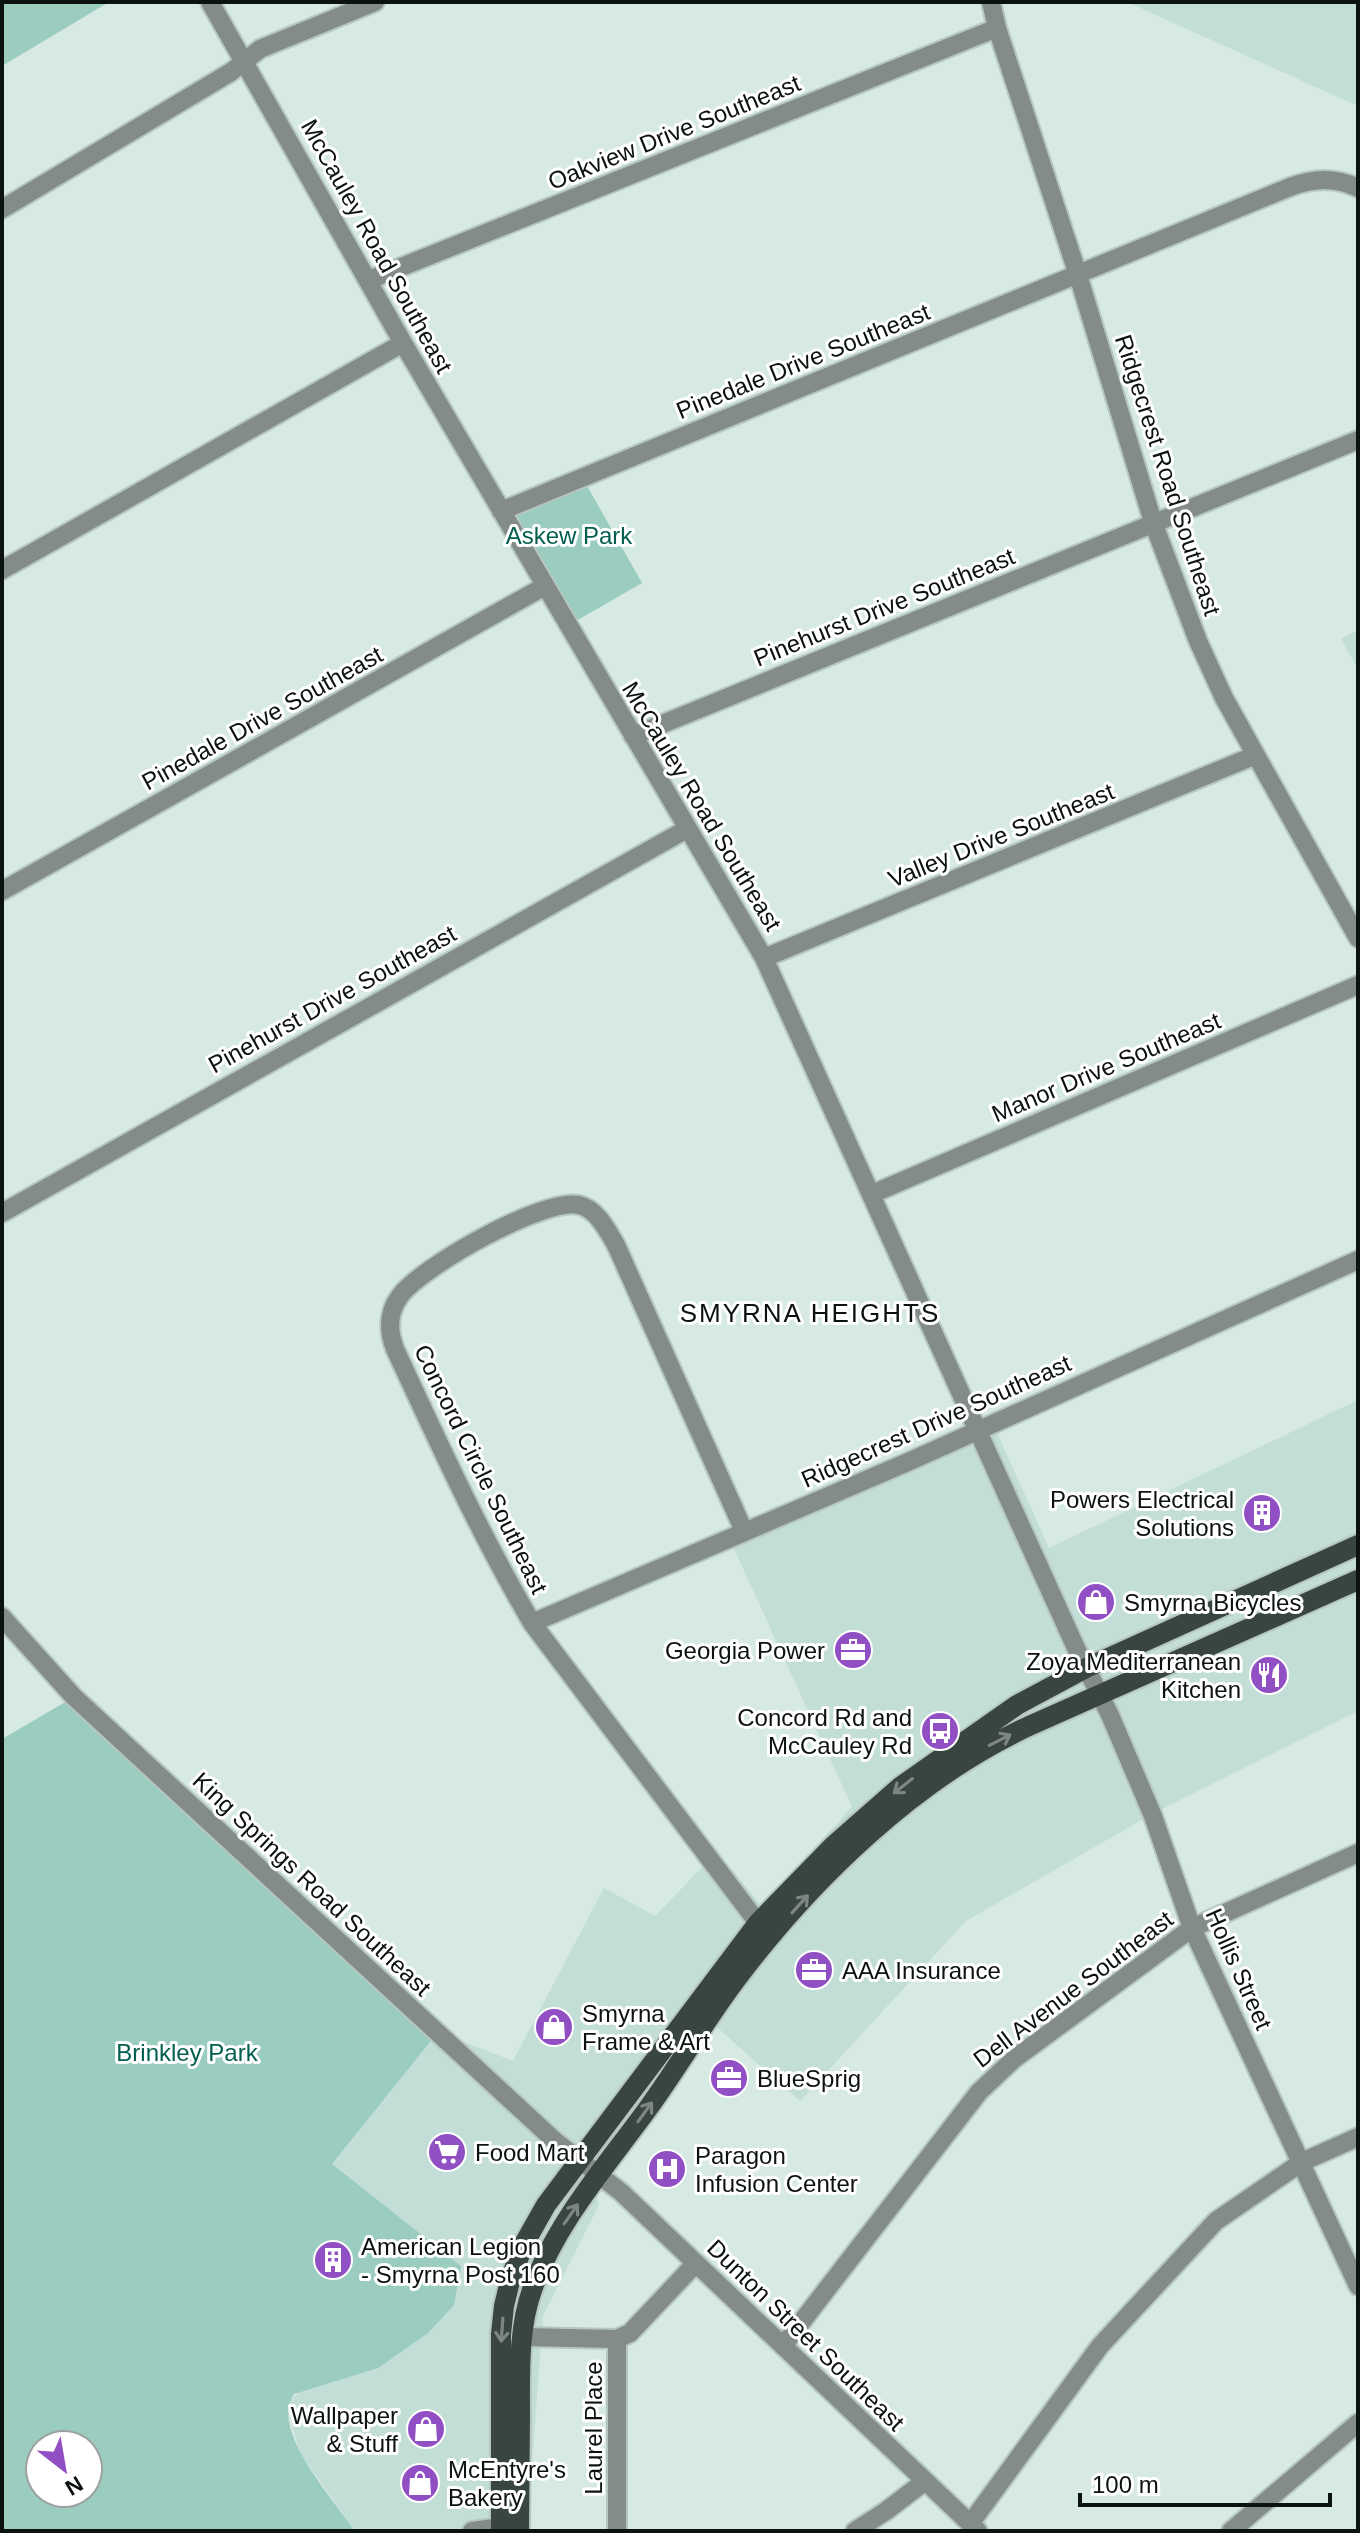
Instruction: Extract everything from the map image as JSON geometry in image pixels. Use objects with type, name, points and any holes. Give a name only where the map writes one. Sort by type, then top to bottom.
[{"type":"main road","points":[[507,2530],[499,2369],[504,2306],[524,2244],[540,2214],[579,2160],[758,1923],[833,1846],[900,1787],[984,1726],[1086,1668],[1358,1545]]},
{"type":"main road","points":[[507,2530],[523,2337],[531,2293],[543,2261],[559,2232],[771,1935],[883,1824],[976,1753],[1029,1726],[1358,1580]]},
{"type":"street","name":"McCauley Road Southeast","points":[[210,2],[403,343],[764,958],[1086,1668]]},
{"type":"street","points":[[2,209],[217,80],[260,49],[375,2]]},
{"type":"street","name":"Ridgecrest Road Southeast","points":[[991,2],[1153,522],[1198,641],[1256,755],[1358,938]]},
{"type":"street","name":"Oakview Drive Southeast","points":[[369,280],[997,28]]},
{"type":"street","name":"Pinedale Drive Southeast","points":[[501,511],[1306,181],[1343,181],[1358,188]]},
{"type":"street","points":[[2,570],[403,343]]},
{"type":"street","name":"Pinehurst Drive Southeast","points":[[633,736],[1358,440]]},
{"type":"street","name":"Pinedale Drive Southeast","points":[[2,891],[545,586]]},
{"type":"street","name":"Valley Drive Southeast","points":[[764,958],[1256,755]]},
{"type":"street","name":"Pinehurst Drive Southeast","points":[[2,1213],[687,829]]},
{"type":"street","name":"Manor Drive Southeast","points":[[872,1194],[1358,985]]},
{"type":"street","name":"Concord Circle Southeast","points":[[744,1531],[616,1245],[594,1213],[582,1205],[567,1204],[544,1210],[458,1251],[412,1282],[394,1306],[389,1334],[469,1508],[532,1623],[758,1923]]},
{"type":"street","name":"Ridgecrest Drive Southeast","points":[[532,1623],[978,1430],[1358,1260]]},
{"type":"street","name":"King Springs Road Southeast","points":[[2,1617],[46,1669],[82,1705],[599,2175]]},
{"type":"street","name":"Hollis Street","points":[[1086,1668],[1153,1816],[1192,1928],[1358,2286]]},
{"type":"street","name":"Dell Avenue Southeast","points":[[783,2346],[979,2092],[1014,2059],[1192,1928],[1358,1853]]},
{"type":"street","points":[[974,2527],[1100,2346],[1216,2221],[1302,2162],[1358,2137]]},
{"type":"street","name":"Dunton Street Southeast","points":[[599,2175],[621,2192],[974,2527]]},
{"type":"street","name":"Laurel Place","points":[[617,2531],[617,2339],[630,2333],[696,2263]]},
{"type":"street","points":[[523,2337],[617,2339]]},
{"type":"street","points":[[1231,2531],[1358,2423]]},
{"type":"street","points":[[855,2531],[924,2482]]},
{"type":"street","points":[[472,2531],[507,2530]]},
{"type":"shaded area","points":[[1127,2],[1358,2],[1358,106]]},
{"type":"shaded area","points":[[1358,630],[1358,669],[1341,639]]},
{"type":"shaded area","points":[[1358,1400],[1358,1711],[1152,1814],[966,1921],[800,2101],[701,2013],[588,2167],[599,2205],[543,2316],[529,2503],[530,2531],[355,2531],[300,2453],[289,2414],[290,2400],[460,2266],[332,2164],[438,2032],[513,2061],[604,1888],[655,1916],[717,1852],[761,1905],[852,1807],[726,1531],[993,1424],[1049,1548]]},
{"type":"green space","points":[[2,2],[109,2],[2,66]]},
{"type":"green space","name":"Askew Park","points":[[586,484],[642,583],[576,621],[515,518],[523,511]]},
{"type":"green space","name":"Brinkley Park","points":[[74,1697],[438,2032],[332,2164],[461,2266],[454,2305],[428,2333],[378,2368],[294,2394],[288,2409],[297,2445],[320,2484],[355,2531],[2,2531],[2,1739]]},
{"type":"place","name":"Powers Electrical Solutions","points":[[1262,1513]]},
{"type":"place","name":"Smyrna Bicycles","points":[[1096,1602]]},
{"type":"place","name":"Georgia Power","points":[[853,1650]]},
{"type":"place","name":"Zoya Mediterranean Kitchen","points":[[1269,1675]]},
{"type":"place","name":"Concord Rd and McCauley Rd","points":[[940,1731]]},
{"type":"place","name":"AAA Insurance","points":[[814,1970]]},
{"type":"place","name":"Smyrna Frame & Art","points":[[554,2027]]},
{"type":"place","name":"BlueSprig","points":[[729,2078]]},
{"type":"place","name":"Food Mart","points":[[447,2152]]},
{"type":"place","name":"Paragon Infusion Center","points":[[667,2169]]},
{"type":"place","name":"American Legion - Smyrna Post 160","points":[[333,2260]]},
{"type":"place","name":"Wallpaper & Stuff","points":[[426,2429]]},
{"type":"place","name":"McEntyre's Bakery","points":[[420,2483]]},
{"type":"district","name":"SMYRNA HEIGHTS","points":[[810,1313]]}]
